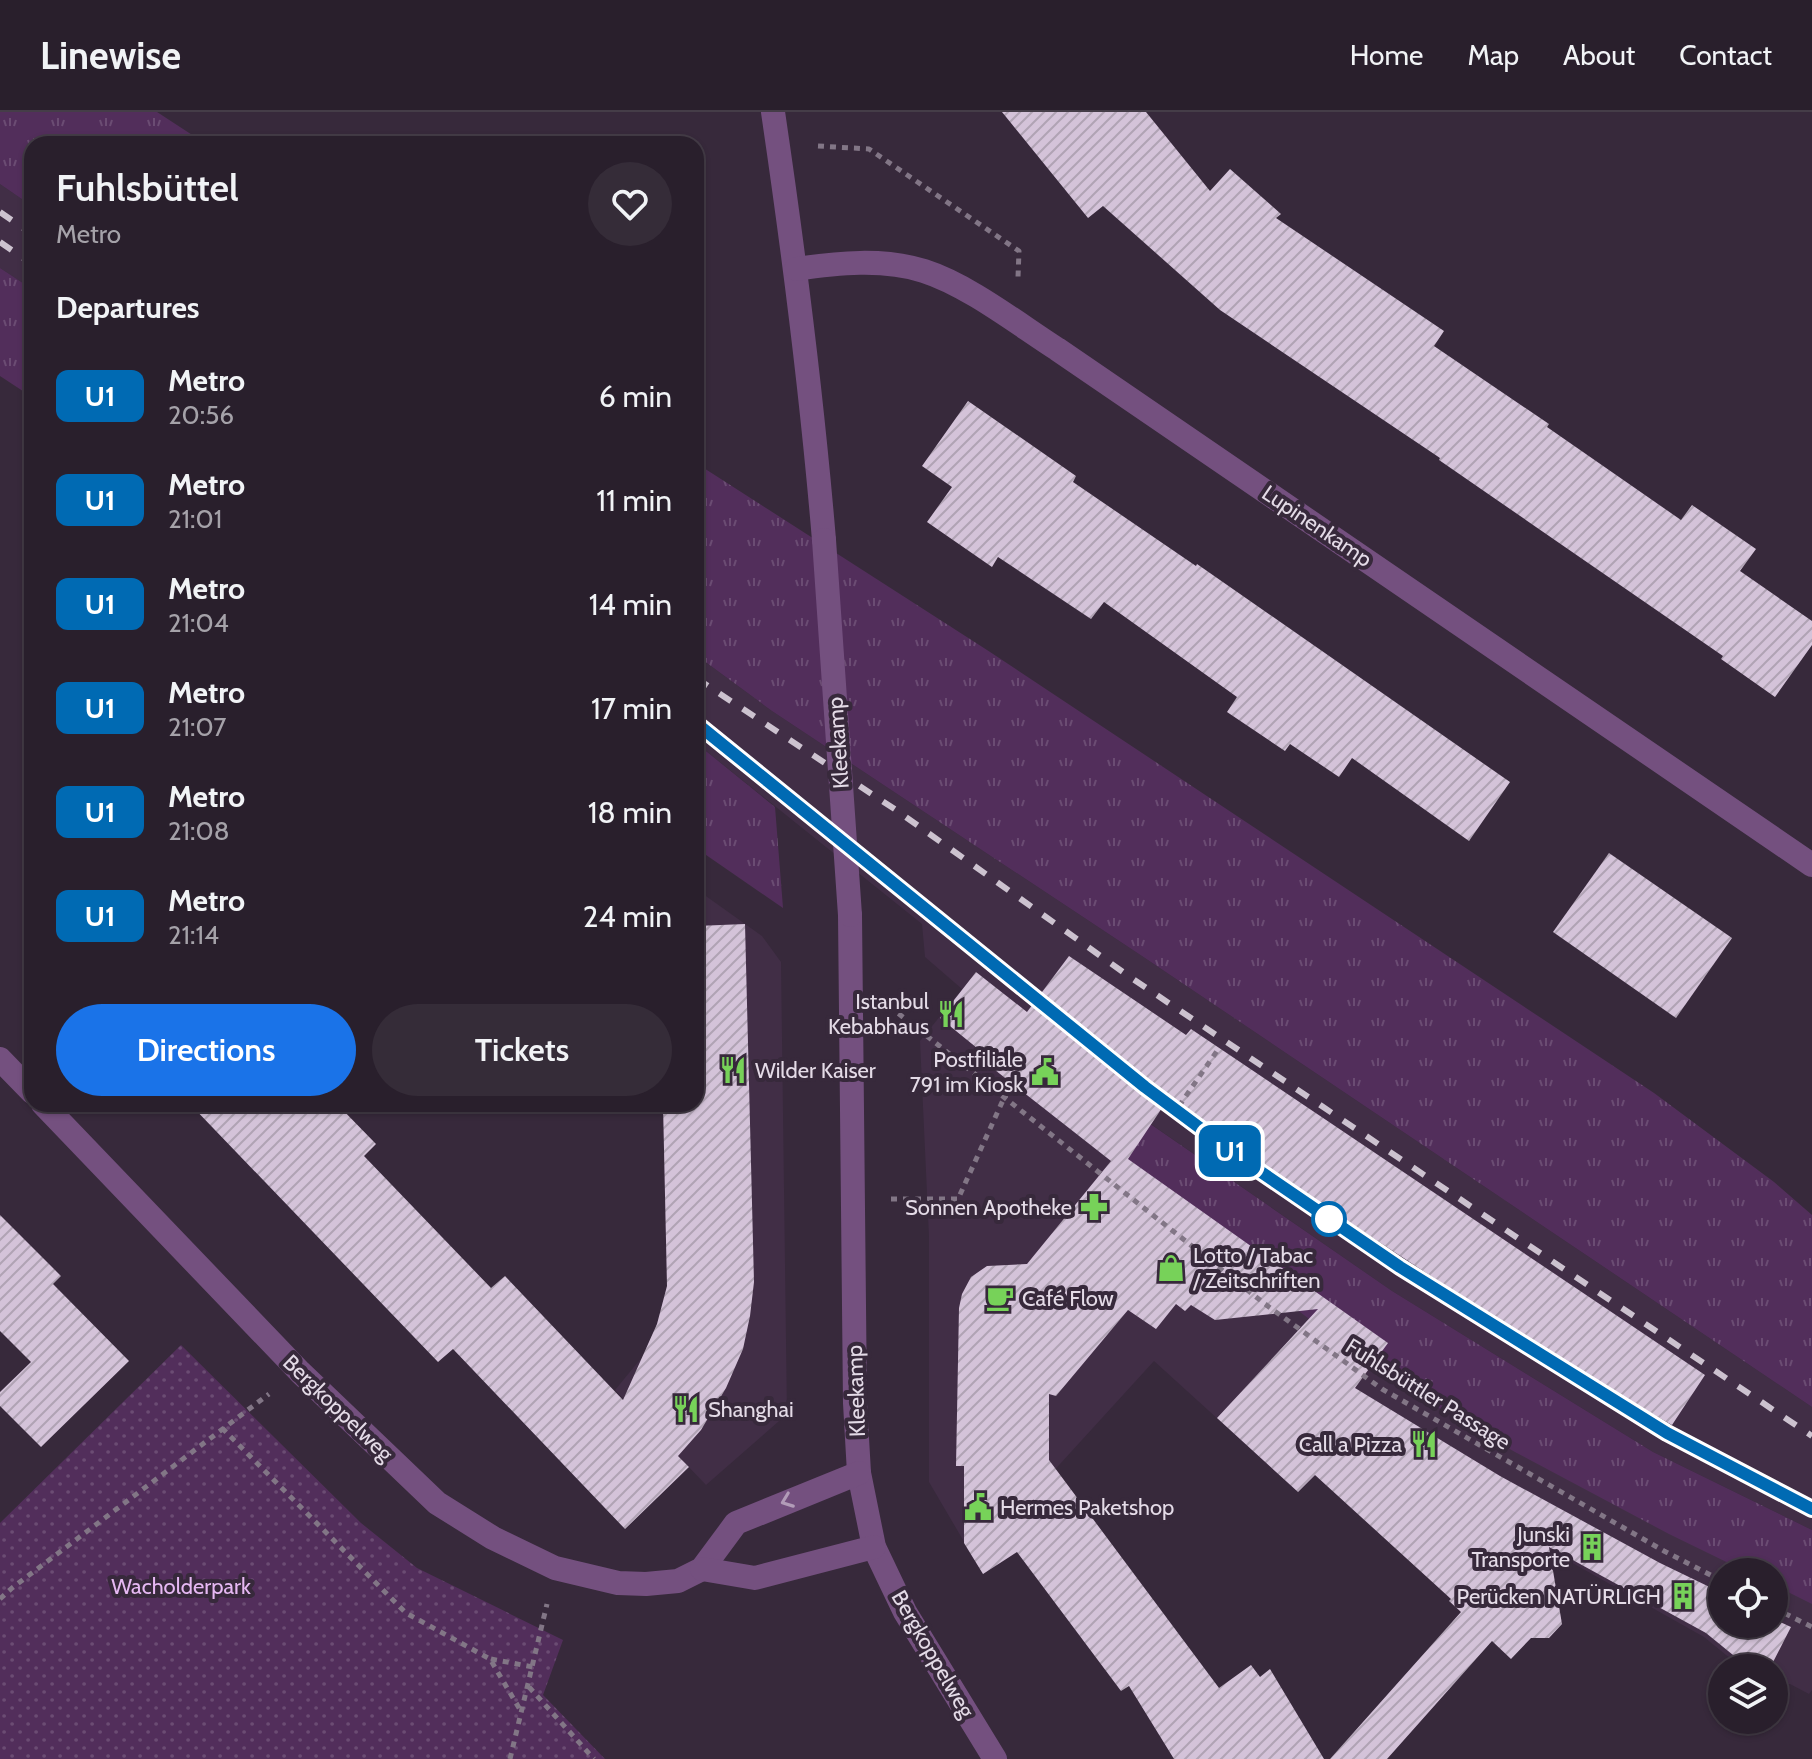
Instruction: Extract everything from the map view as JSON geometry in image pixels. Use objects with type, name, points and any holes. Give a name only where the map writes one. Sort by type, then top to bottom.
[{"type":"street","name":"Kleekamp","points":[[773,112],[815,427],[850,915],[855,1403],[859,1473]]},
{"type":"street","name":"Lupinenkamp","points":[[796,269],[855,263],[888,264],[924,271],[955,285],[1083,366],[1812,865]]},
{"type":"street","points":[[0,1059],[24,1084]]},
{"type":"street","name":"Bergkoppelweg","points":[[51,1112],[300,1372],[437,1503],[493,1538],[555,1568],[618,1583],[646,1584],[678,1581],[702,1569],[755,1578],[874,1547]]},
{"type":"street","name":"Bergkoppelweg","points":[[859,1473],[874,1547],[905,1612],[995,1759]]},
{"type":"street","points":[[702,1569],[736,1523],[859,1473]]},
{"type":"path","points":[[778,144],[869,149],[1019,251],[1017,324]]},
{"type":"path","name":"Fuhlsbüttler Passage","points":[[851,975],[1265,1304],[1382,1389],[1708,1573]]},
{"type":"path","points":[[1179,1106],[1217,1051]]},
{"type":"path","points":[[884,1199],[958,1199],[1011,1087]]},
{"type":"path","points":[[0,1599],[222,1428],[300,1372]]},
{"type":"path","points":[[222,1428],[406,1613],[490,1659],[533,1667]]},
{"type":"path","points":[[510,1759],[555,1568]]},
{"type":"path","points":[[1788,1615],[1812,1627]]},
{"type":"path","points":[[490,1659],[522,1713]]},
{"type":"path","points":[[528,1686],[594,1759]]},
{"type":"shaded area","points":[[0,184],[24,200],[24,284],[0,268]]},
{"type":"shaded area","points":[[704,661],[772,711],[1812,1407],[1812,1530],[1653,1452],[1392,1291],[1119,1102],[1748,1558],[1708,1558],[1708,1638],[1788,1638],[1788,1584],[1812,1599],[1812,1690],[1809,1694],[1788,1684],[1788,1654],[1725,1654],[1704,1637],[1482,1512],[1316,1475],[1298,1492],[1154,1361],[999,1531],[1013,1555],[983,1574],[929,1482],[929,1237],[920,1041],[962,989],[925,957],[922,924],[704,749]]},
{"type":"shaded area","points":[[704,895],[762,936],[781,962],[787,1414],[706,1485],[615,1390],[643,1356],[657,1324],[667,1286],[663,1112],[704,1112]]},
{"type":"green space","points":[[0,112],[157,112],[194,136],[24,136],[24,200],[0,184]]},
{"type":"green space","points":[[0,268],[24,284],[24,392],[0,376]]},
{"type":"green space","points":[[704,468],[987,650],[1654,1093],[1774,1182],[1812,1215],[1812,1407],[1142,956],[772,711],[704,661]]},
{"type":"green space","points":[[704,749],[775,807],[783,908],[704,854]]},
{"type":"green space","points":[[1117,1101],[1392,1291],[1653,1452],[1812,1530],[1812,1604],[1788,1592],[1788,1558],[1718,1558],[1515,1452],[1387,1378],[1275,1293],[1110,1160]]},
{"type":"green space","name":"Wacholderpark","points":[[181,1345],[361,1523],[417,1568],[563,1640],[543,1695],[605,1759],[0,1759],[0,1523]]},
{"type":"building","points":[[1002,112],[1146,112],[1210,191],[1230,169],[1281,214],[1276,218],[1444,331],[1434,346],[1549,424],[1547,427],[1681,520],[1692,505],[1756,549],[1740,571],[1812,621],[1812,645],[1775,697],[1721,659],[1723,656],[1440,458],[1220,310],[1103,206],[1088,218]]},
{"type":"building","points":[[968,401],[1076,476],[1073,482],[1197,564],[1510,782],[1469,841],[1352,758],[1339,777],[1290,744],[1285,751],[1227,712],[1237,697],[1104,602],[1091,619],[998,557],[992,567],[927,522],[952,487],[922,466]]},
{"type":"building","points":[[1609,853],[1732,938],[1676,1018],[1553,932]]},
{"type":"building","points":[[745,924],[754,1282],[750,1316],[743,1349],[726,1388],[701,1430],[678,1456],[689,1467],[625,1529],[453,1349],[438,1362],[198,1112],[345,1112],[376,1144],[364,1156],[491,1288],[505,1276],[623,1400],[657,1324],[667,1286],[663,1112],[704,1112],[704,926]]},
{"type":"building","points":[[1069,956],[1186,1035],[1191,1029],[1705,1375],[1672,1425],[1562,1362],[1166,1102],[1128,1159],[1388,1343],[1355,1388],[1500,1476],[1708,1586],[1708,1635],[1549,1547],[1562,1624],[1549,1638],[1531,1638],[1511,1659],[1492,1641],[1387,1759],[1330,1759],[1461,1612],[1449,1601],[1451,1599],[1315,1475],[1298,1492],[1217,1418],[1318,1309],[1215,1320],[1191,1305],[1185,1311],[1176,1304],[1156,1329],[1128,1310],[1056,1396],[1049,1394],[1049,1460],[1219,1688],[1251,1665],[1260,1677],[1270,1669],[1324,1759],[1174,1759],[1129,1686],[1121,1691],[1017,1552],[983,1574],[964,1543],[964,1466],[956,1466],[959,1308],[962,1294],[971,1277],[987,1266],[1027,1264],[1111,1161],[986,1063],[988,1060],[975,1050],[977,1048],[940,1018],[976,972],[1027,1012]]},
{"type":"building","points":[[0,1215],[61,1276],[53,1284],[129,1361],[41,1447],[0,1406],[0,1392],[31,1362],[0,1331]]},
{"type":"building","points":[[1712,1638],[1785,1638],[1777,1654],[1732,1654]]},
{"type":"railway","points":[[0,212],[24,228]]},
{"type":"railway","points":[[0,242],[24,258]]},
{"type":"railway","points":[[704,683],[896,810],[1130,977],[1812,1436]]},
{"type":"railway","points":[[704,729],[1145,1087],[1239,1157],[1400,1267],[1667,1433],[1812,1509]]},
{"type":"metro line","name":"U1","points":[[704,730],[1145,1087],[1239,1157],[1400,1267],[1667,1433],[1812,1509]]},
{"type":"place","name":"Istanbul Kebabhaus","points":[[951,1014]]},
{"type":"place","name":"Wilder Kaiser","points":[[733,1070]]},
{"type":"place","name":"Postfiliale 791 im Kiosk","points":[[1045,1072]]},
{"type":"place","name":"Sonnen Apotheke","points":[[1094,1207]]},
{"type":"place","name":"Lotto / Tabac / Zeitschriften","points":[[1171,1268]]},
{"type":"place","name":"Café Flow","points":[[1000,1298]]},
{"type":"place","name":"Shanghai","points":[[686,1409]]},
{"type":"place","name":"Call a Pizza","points":[[1424,1444]]},
{"type":"place","name":"Hermes Paketshop","points":[[978,1507]]},
{"type":"place","name":"Junski Transporte","points":[[1592,1547]]},
{"type":"place","name":"Perücken NATÜRLICH","points":[[1683,1596]]}]
